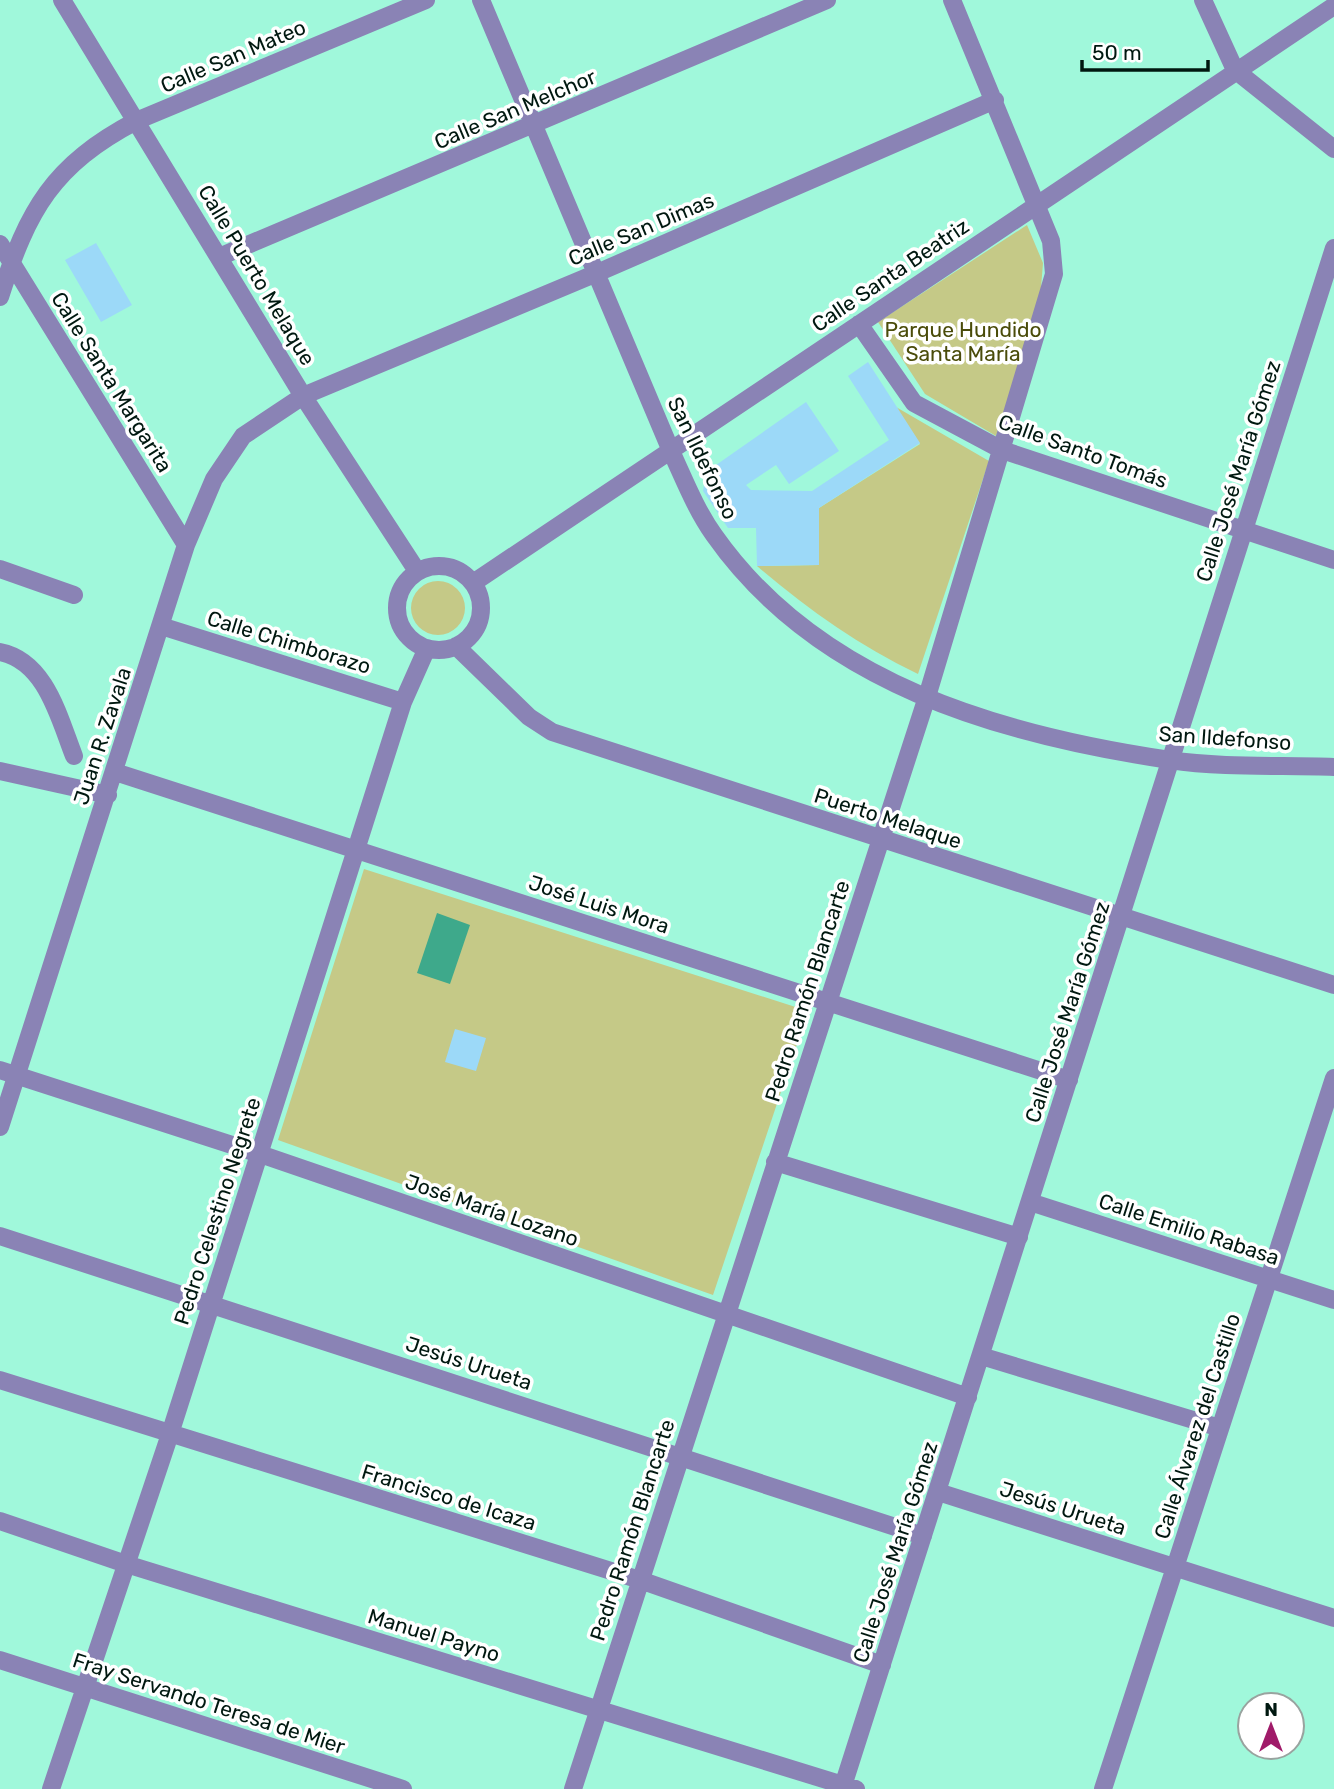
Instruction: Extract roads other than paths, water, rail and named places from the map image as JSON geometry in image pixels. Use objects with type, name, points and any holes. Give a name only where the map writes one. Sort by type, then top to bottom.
[{"type":"street","name":"Calle Puerto Melaque","points":[[62,0],[303,396],[417,571]]},
{"type":"street","name":"Calle San Mateo","points":[[0,297],[11,262],[33,211],[60,174],[98,141],[136,121],[426,0]]},
{"type":"street","name":"San Ildefonso","points":[[481,0],[671,451],[703,517],[758,587],[828,647],[883,680],[926,700],[1053,738],[1172,761],[1334,767]]},
{"type":"street","name":"Calle San Melchor","points":[[219,257],[827,0]]},
{"type":"street","name":"Pedro Ramón Blancarte","points":[[573,1789],[926,700],[1054,274],[1051,241],[1037,203],[952,0]]},
{"type":"street","points":[[1203,0],[1235,70],[1334,149]]},
{"type":"street","name":"Calle Santa Beatriz","points":[[473,583],[1334,5]]},
{"type":"street","name":"Calle San Dimas","points":[[303,396],[597,273],[995,100]]},
{"type":"street","name":"Calle Santa Margarita","points":[[0,244],[186,545]]},
{"type":"street","name":"Calle José María Gómez","points":[[847,1788],[882,1665],[1334,248]]},
{"type":"street","name":"Calle Santo Tomás","points":[[859,324],[914,403],[1002,450],[1334,560]]},
{"type":"street","name":"Juan R. Zavala","points":[[0,1128],[9,1072],[108,795],[186,545],[214,480],[243,436],[303,396]]},
{"type":"street","points":[[431,566],[447,566],[461,572],[473,583],[480,596],[481,611],[469,638],[456,646],[427,648],[412,641],[401,628],[396,613],[397,597],[405,582],[417,571],[431,566]]},
{"type":"street","points":[[0,569],[74,595]]},
{"type":"street","name":"Calle Chimborazo","points":[[162,626],[404,702]]},
{"type":"street","name":"Puerto Melaque","points":[[456,646],[529,717],[552,732],[1334,985]]},
{"type":"street","name":"Pedro Celestino Negrete","points":[[51,1789],[170,1434],[404,702],[427,648]]},
{"type":"street","points":[[0,652],[20,658],[31,667],[50,697],[74,757]]},
{"type":"street","points":[[0,771],[108,795]]},
{"type":"street","name":"José Luis Mora","points":[[115,772],[1069,1080]]},
{"type":"street","name":"José María Lozano","points":[[9,1072],[260,1154],[968,1397]]},
{"type":"street","name":"Calle Álvarez del Castillo","points":[[1103,1789],[1334,1078]]},
{"type":"street","points":[[775,1162],[1019,1237]]},
{"type":"street","name":"Calle Emilio Rabasa","points":[[1030,1202],[1334,1300]]},
{"type":"street","name":"Jesús Urueta","points":[[0,1236],[923,1536]]},
{"type":"street","points":[[981,1356],[1220,1428]]},
{"type":"street","name":"Francisco de Icaza","points":[[0,1380],[640,1580],[882,1665]]},
{"type":"street","name":"Jesús Urueta","points":[[938,1492],[1334,1618]]},
{"type":"street","name":"Manuel Payno","points":[[0,1521],[126,1564],[847,1788]]},
{"type":"street","name":"Fray Servando Teresa de Mier","points":[[0,1660],[403,1789]]},
{"type":"park label","name":"Parque Hundido Santa María","points":[[963,341]]}]
